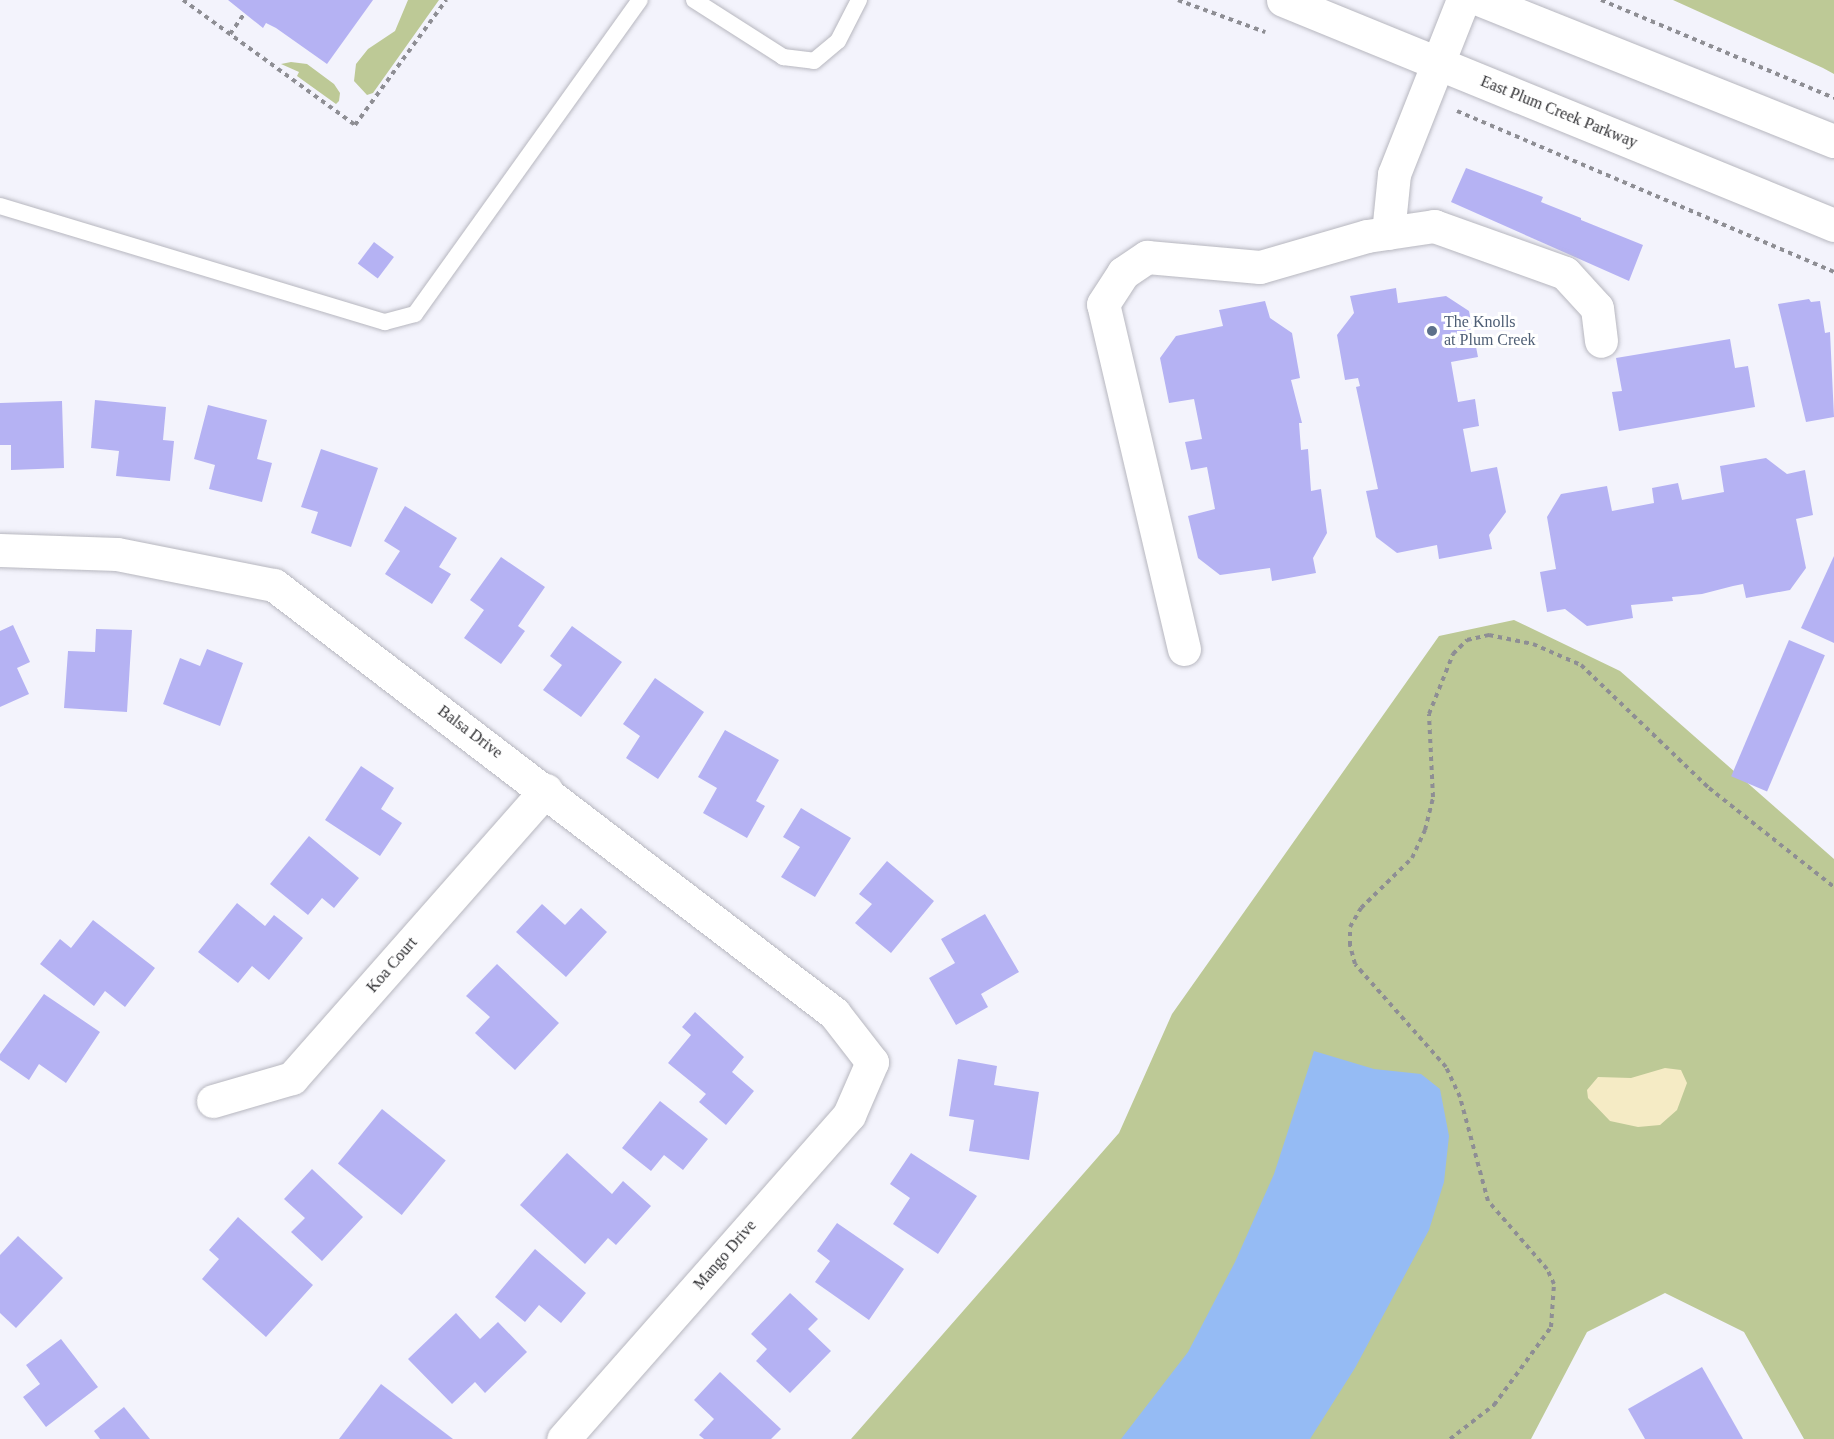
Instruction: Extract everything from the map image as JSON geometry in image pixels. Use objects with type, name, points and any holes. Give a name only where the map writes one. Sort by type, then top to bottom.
[{"type":"street","name":"East Plum Creek Parkway","points":[[1283,0],[1834,225]]},
{"type":"street","points":[[1388,233],[1394,174],[1463,0]]},
{"type":"street","points":[[1481,0],[1834,141]]},
{"type":"street","points":[[1184,649],[1103,304],[1123,273],[1147,256],[1260,267],[1388,233],[1434,226],[1565,273],[1597,308],[1601,341]]},
{"type":"street","name":"Balsa Drive","points":[[0,550],[117,554],[274,585],[546,790],[834,1013],[872,1062]]},
{"type":"street","name":"Koa Court","points":[[213,1101],[292,1078],[546,790]]},
{"type":"street","name":"Mango Drive","points":[[563,1439],[849,1115],[872,1062]]},
{"type":"lane","points":[[0,206],[384,322],[415,314],[640,0]]},
{"type":"lane","points":[[694,0],[783,57],[814,61],[838,41],[859,0]]},
{"type":"path","points":[[183,0],[355,125],[446,0]]},
{"type":"path","points":[[1601,0],[1834,98]]},
{"type":"path","points":[[230,34],[244,14]]},
{"type":"path","points":[[1450,1439],[1494,1405],[1551,1327],[1554,1284],[1546,1269],[1488,1201],[1460,1097],[1446,1067],[1354,964],[1350,945],[1350,927],[1360,908],[1412,858],[1425,830],[1433,797],[1429,714],[1453,654],[1467,640],[1489,635],[1533,644],[1581,665],[1709,788],[1834,888]]},
{"type":"green space","points":[[408,0],[439,0],[373,93],[367,95],[354,81],[356,64],[368,49],[395,31]]},
{"type":"green space","points":[[1673,0],[1834,0],[1834,74],[1823,68]]},
{"type":"green space","points":[[291,62],[307,64],[334,84],[340,93],[339,101],[336,104],[297,76],[299,72],[281,64]]},
{"type":"green space","points":[[1514,620],[1620,671],[1834,859],[1834,1439],[1804,1439],[1744,1332],[1665,1293],[1587,1332],[1531,1439],[851,1439],[1119,1133],[1172,1014],[1439,636]]},
{"type":"sand","points":[[1665,1068],[1681,1070],[1687,1083],[1677,1110],[1660,1125],[1638,1127],[1610,1121],[1588,1098],[1587,1090],[1598,1077],[1631,1078]]},
{"type":"water","points":[[1314,1051],[1374,1069],[1421,1074],[1440,1089],[1449,1136],[1444,1182],[1429,1230],[1355,1368],[1310,1439],[1121,1439],[1188,1352],[1235,1262],[1274,1174]]},
{"type":"building","points":[[228,0],[373,0],[327,64],[276,28],[266,23],[263,28]]},
{"type":"building","points":[[1466,168],[1543,197],[1541,202],[1643,245],[1629,281],[1451,202]]},
{"type":"building","points":[[374,242],[394,257],[378,279],[358,264]]},
{"type":"building","points":[[1396,288],[1398,303],[1446,296],[1469,311],[1478,357],[1451,362],[1458,402],[1475,399],[1479,426],[1463,429],[1471,472],[1497,467],[1506,512],[1489,535],[1492,549],[1439,559],[1437,545],[1397,553],[1376,537],[1366,491],[1378,489],[1356,387],[1360,386],[1358,378],[1345,380],[1337,335],[1354,313],[1350,296]]},
{"type":"building","points":[[1809,299],[1811,302],[1820,301],[1825,333],[1830,332],[1834,417],[1806,422],[1778,304]]},
{"type":"building","points":[[1265,301],[1270,318],[1292,333],[1300,378],[1291,380],[1302,423],[1299,423],[1301,450],[1308,449],[1311,491],[1321,489],[1327,533],[1313,558],[1316,573],[1272,581],[1270,568],[1220,575],[1198,558],[1188,516],[1215,509],[1207,467],[1191,470],[1185,442],[1202,439],[1194,399],[1169,403],[1160,358],[1176,336],[1223,326],[1219,310]]},
{"type":"building","points":[[1730,339],[1735,368],[1748,366],[1755,407],[1619,431],[1612,392],[1622,391],[1616,358]]},
{"type":"building","points":[[95,400],[166,407],[163,440],[174,441],[170,481],[116,476],[119,451],[91,448]]},
{"type":"building","points":[[62,401],[64,468],[11,470],[11,445],[0,445],[0,403]]},
{"type":"building","points":[[208,405],[267,420],[257,459],[272,463],[262,502],[209,489],[215,465],[194,459]]},
{"type":"building","points":[[321,449],[378,468],[351,547],[311,533],[318,512],[301,507]]},
{"type":"building","points":[[1766,458],[1787,474],[1805,470],[1813,515],[1796,519],[1806,568],[1790,590],[1746,598],[1743,584],[1702,594],[1672,597],[1673,601],[1631,605],[1633,618],[1587,626],[1565,609],[1547,612],[1540,572],[1556,569],[1547,517],[1561,494],[1607,486],[1612,511],[1654,503],[1652,488],[1678,483],[1682,500],[1724,492],[1720,466]]},
{"type":"building","points":[[405,506],[457,538],[439,567],[451,574],[432,604],[385,574],[400,551],[384,541]]},
{"type":"building","points":[[1834,556],[1834,643],[1801,628]]},
{"type":"building","points":[[501,557],[545,587],[518,626],[525,631],[501,664],[464,638],[484,610],[470,600]]},
{"type":"building","points":[[13,625],[30,662],[17,668],[29,694],[0,707],[0,631]]},
{"type":"building","points":[[572,626],[622,662],[581,717],[543,690],[562,665],[550,656]]},
{"type":"building","points":[[96,629],[132,630],[127,712],[64,708],[68,651],[95,652]]},
{"type":"building","points":[[1789,640],[1825,655],[1767,791],[1731,776]]},
{"type":"building","points":[[207,649],[243,663],[220,726],[163,704],[180,658],[200,666]]},
{"type":"building","points":[[655,678],[704,712],[658,779],[626,758],[640,736],[623,724]]},
{"type":"building","points":[[725,730],[779,760],[756,801],[765,806],[747,838],[703,813],[717,788],[698,777]]},
{"type":"building","points":[[361,766],[394,788],[381,809],[402,823],[380,856],[325,820]]},
{"type":"building","points":[[801,808],[851,838],[815,897],[781,877],[800,847],[783,837]]},
{"type":"building","points":[[309,836],[359,878],[334,908],[322,898],[308,915],[270,884]]},
{"type":"building","points":[[887,861],[934,901],[891,953],[855,923],[872,904],[859,894]]},
{"type":"building","points":[[237,903],[265,926],[274,915],[303,938],[269,980],[252,966],[238,983],[198,952]]},
{"type":"building","points":[[542,904],[565,925],[581,908],[607,932],[566,977],[516,932]]},
{"type":"building","points":[[985,914],[1019,972],[981,994],[988,1007],[956,1025],[929,978],[955,963],[941,939]]},
{"type":"building","points":[[93,920],[155,968],[125,1007],[105,991],[94,1006],[40,964],[60,939],[71,948]]},
{"type":"building","points":[[497,964],[559,1023],[515,1070],[475,1033],[490,1017],[466,996]]},
{"type":"building","points":[[44,994],[100,1032],[66,1083],[39,1064],[29,1080],[0,1060],[0,1054]]},
{"type":"building","points":[[695,1012],[744,1057],[732,1072],[754,1091],[726,1125],[699,1102],[706,1094],[668,1063],[691,1035],[682,1027]]},
{"type":"building","points":[[958,1059],[997,1066],[994,1085],[1039,1092],[1029,1160],[969,1151],[974,1120],[949,1116]]},
{"type":"building","points":[[660,1101],[708,1139],[683,1170],[664,1155],[651,1171],[622,1148]]},
{"type":"building","points":[[382,1109],[446,1161],[402,1215],[338,1163]]},
{"type":"building","points":[[567,1153],[612,1194],[623,1181],[651,1206],[616,1245],[608,1238],[585,1264],[520,1205]]},
{"type":"building","points":[[911,1153],[977,1196],[938,1254],[893,1224],[910,1198],[890,1184]]},
{"type":"building","points":[[312,1169],[363,1217],[322,1261],[291,1232],[305,1218],[284,1199]]},
{"type":"building","points":[[238,1217],[313,1285],[266,1337],[202,1279],[219,1259],[209,1250]]},
{"type":"building","points":[[837,1223],[904,1269],[869,1320],[815,1282],[830,1261],[817,1251]]},
{"type":"building","points":[[18,1236],[63,1278],[16,1328],[0,1313],[0,1255]]},
{"type":"building","points":[[535,1249],[586,1293],[561,1323],[539,1305],[525,1322],[495,1297]]},
{"type":"building","points":[[790,1293],[818,1319],[808,1329],[831,1351],[790,1393],[756,1361],[767,1349],[751,1334]]},
{"type":"building","points":[[456,1313],[480,1339],[498,1322],[527,1352],[485,1393],[475,1382],[452,1404],[408,1359]]},
{"type":"building","points":[[61,1339],[98,1387],[46,1427],[23,1397],[40,1384],[26,1365]]},
{"type":"building","points":[[1702,1367],[1743,1439],[1645,1439],[1628,1409]]},
{"type":"building","points":[[720,1372],[781,1429],[771,1439],[704,1439],[699,1435],[714,1419],[694,1400]]},
{"type":"building","points":[[381,1384],[453,1439],[339,1439]]},
{"type":"building","points":[[124,1407],[150,1439],[100,1439],[94,1431]]},
{"type":"place","name":"The Knolls at Plum Creek","points":[[1432,331]]}]
